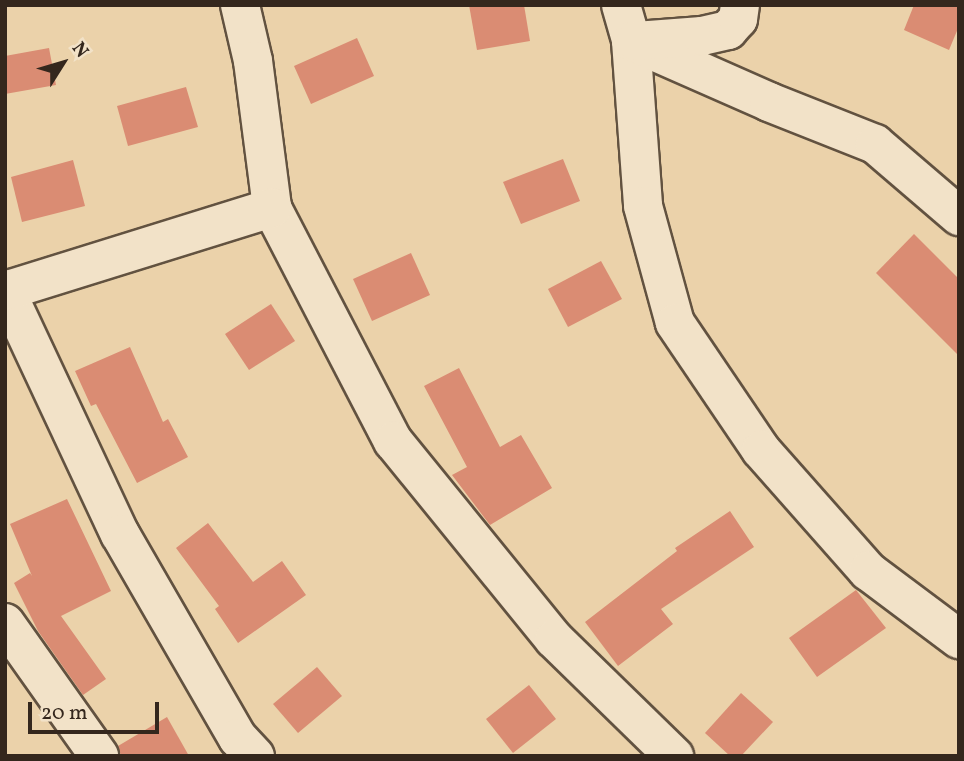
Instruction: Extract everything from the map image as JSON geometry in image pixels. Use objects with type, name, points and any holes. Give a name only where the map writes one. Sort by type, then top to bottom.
[{"type":"street","points":[[240,5],[253,61],[272,208],[393,442],[554,639],[674,756]]},
{"type":"street","points":[[626,23],[702,36],[728,30],[738,19],[740,5]]},
{"type":"street","points":[[626,23],[769,102],[875,144],[959,216]]},
{"type":"street","points":[[626,23],[643,206],[675,323],[761,450],[868,571],[959,639]]},
{"type":"street","points":[[255,756],[238,738],[120,534],[5,290],[272,208]]},
{"type":"street","points":[[5,623],[99,756]]},
{"type":"building","points":[[469,5],[524,5],[530,41],[477,50]]},
{"type":"building","points":[[914,5],[959,5],[959,26],[949,50],[904,30]]},
{"type":"building","points":[[357,38],[374,76],[311,104],[294,66]]},
{"type":"building","points":[[49,48],[56,85],[5,94],[5,56]]},
{"type":"building","points":[[186,87],[198,127],[128,146],[117,106]]},
{"type":"building","points":[[563,159],[580,201],[521,224],[503,182]]},
{"type":"building","points":[[73,160],[85,206],[22,222],[11,177]]},
{"type":"building","points":[[914,234],[959,279],[959,356],[876,273]]},
{"type":"building","points":[[411,253],[430,295],[372,321],[353,279]]},
{"type":"building","points":[[601,261],[622,299],[568,327],[548,289]]},
{"type":"building","points":[[271,304],[295,341],[249,370],[225,334]]},
{"type":"building","points":[[130,347],[163,422],[168,419],[188,457],[137,483],[96,404],[91,406],[75,371]]},
{"type":"building","points":[[459,368],[500,447],[521,435],[552,488],[490,525],[452,475],[467,467],[424,386]]},
{"type":"building","points":[[67,499],[111,591],[61,616],[106,679],[83,695],[38,631],[14,583],[30,573],[32,576],[10,524]]},
{"type":"building","points":[[730,511],[754,547],[661,609],[673,624],[618,666],[585,622],[677,551],[675,548]]},
{"type":"building","points":[[208,523],[253,582],[282,561],[306,595],[238,643],[215,609],[219,606],[176,548]]},
{"type":"building","points":[[856,590],[886,628],[817,677],[789,638]]},
{"type":"building","points":[[317,667],[342,696],[298,733],[273,704]]},
{"type":"building","points":[[529,685],[556,719],[513,753],[486,719]]},
{"type":"building","points":[[741,693],[773,722],[741,756],[730,756],[705,733]]},
{"type":"building","points":[[167,717],[189,756],[121,756],[118,746]]}]
